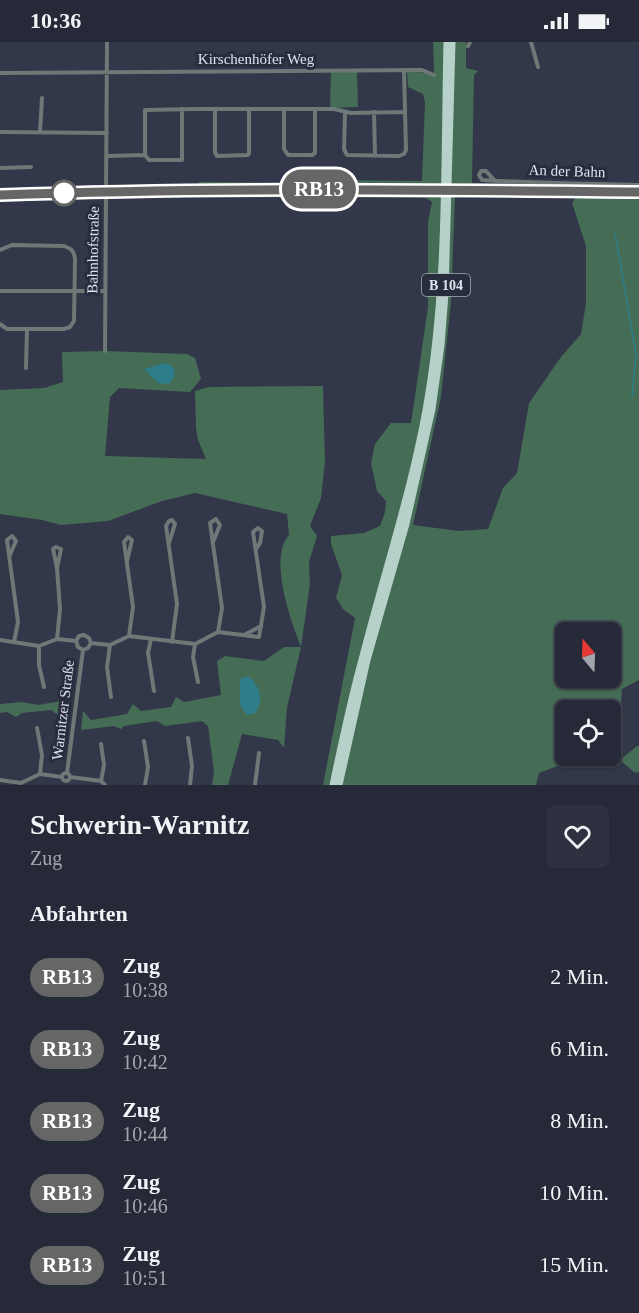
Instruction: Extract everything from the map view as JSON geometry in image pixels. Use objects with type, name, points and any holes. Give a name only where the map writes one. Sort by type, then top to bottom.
[{"type":"highway","name":"B 104","points":[[333,785],[362,658],[402,526],[426,411],[440,306],[447,42]]},
{"type":"highway","name":"B 104","points":[[339,785],[367,660],[432,409],[441,345],[448,229],[452,42]]},
{"type":"street","name":"Bahnhofstraße","points":[[105,351],[107,42]]},
{"type":"street","points":[[531,42],[538,67]]},
{"type":"street","points":[[345,112],[344,149],[346,154],[375,156],[404,154],[406,150],[404,70]]},
{"type":"street","name":"Kirschenhöfer Weg","points":[[0,73],[422,70],[434,75]]},
{"type":"street","points":[[40,132],[42,98]]},
{"type":"street","points":[[106,156],[145,155],[152,161],[182,160],[182,109]]},
{"type":"street","points":[[215,109],[215,153],[217,156],[248,155],[249,109]]},
{"type":"street","points":[[284,109],[284,149],[288,155],[315,153],[315,109]]},
{"type":"street","points":[[145,155],[145,110],[338,109],[345,112],[405,112]]},
{"type":"street","points":[[374,112],[375,156]]},
{"type":"street","points":[[0,132],[107,133]]},
{"type":"street","points":[[0,168],[31,167]]},
{"type":"street","name":"An der Bahn","points":[[495,181],[639,185]]},
{"type":"street","points":[[0,250],[12,245],[64,246],[74,252],[75,259],[74,321],[70,327],[64,329],[7,329],[0,324]]},
{"type":"street","points":[[0,291],[104,291]]},
{"type":"street","points":[[26,368],[27,329]]},
{"type":"street","points":[[213,542],[220,525],[216,519],[210,523],[222,608],[218,632]]},
{"type":"street","points":[[169,543],[175,524],[172,520],[166,526],[177,604],[172,642]]},
{"type":"street","points":[[9,557],[16,541],[12,536],[7,540],[9,557],[18,621],[14,642]]},
{"type":"street","points":[[127,561],[132,540],[128,537],[124,542],[133,607],[129,636]]},
{"type":"street","points":[[57,568],[61,549],[56,547],[52,549],[57,568],[60,609],[57,639]]},
{"type":"street","points":[[91,643],[110,645],[129,636],[195,644],[218,632],[259,637],[264,607],[257,548]]},
{"type":"street","points":[[243,636],[261,626]]},
{"type":"street","name":"Warnitzer Straße","points":[[85,634],[91,643],[83,650],[76,641],[85,634]]},
{"type":"street","points":[[0,640],[39,645],[57,639],[76,641]]},
{"type":"street","points":[[151,639],[148,653],[154,691]]},
{"type":"street","points":[[195,644],[193,657],[198,682]]},
{"type":"street","points":[[39,645],[39,665],[44,687]]},
{"type":"street","points":[[110,645],[107,667],[111,697]]},
{"type":"street","name":"Warnitzer Straße","points":[[64,781],[67,773],[83,650]]},
{"type":"street","points":[[37,728],[42,755],[40,774]]},
{"type":"street","points":[[188,738],[192,766],[190,785]]},
{"type":"street","points":[[144,741],[148,767],[145,785]]},
{"type":"street","points":[[101,744],[104,765],[101,781]]},
{"type":"street","points":[[255,785],[259,753]]},
{"type":"street","name":"Warnitzer Straße","points":[[64,781],[70,777],[67,773]]},
{"type":"street","points":[[0,780],[20,784],[40,774],[64,781]]},
{"type":"street","points":[[70,777],[101,781],[105,785]]},
{"type":"green space","points":[[433,42],[466,42],[466,68],[478,71],[474,75],[472,183],[639,188],[639,191],[454,187],[455,191],[531,193],[531,197],[455,197],[451,302],[441,397],[413,525],[459,531],[488,529],[503,488],[517,473],[529,403],[561,357],[581,334],[586,303],[586,246],[572,203],[577,195],[639,196],[639,680],[622,689],[621,704],[621,700],[555,700],[555,766],[557,766],[539,773],[536,785],[323,785],[355,618],[343,609],[336,598],[342,575],[331,544],[331,536],[364,533],[380,526],[385,512],[386,501],[377,491],[371,463],[375,444],[391,423],[411,423],[428,307],[428,222],[432,202],[426,198],[200,197],[199,182],[422,181],[425,102],[423,94],[408,87],[407,72],[434,73]]},
{"type":"green space","points":[[331,70],[357,70],[358,107],[330,108]]},
{"type":"green space","points":[[62,352],[187,354],[195,358],[201,379],[190,392],[119,388],[110,397],[105,456],[206,459],[196,428],[195,391],[209,387],[323,386],[325,461],[321,498],[310,526],[317,536],[309,562],[310,584],[301,647],[287,606],[281,574],[283,546],[289,535],[287,514],[195,493],[162,501],[108,521],[61,525],[0,514],[0,390],[44,388],[63,382]]},
{"type":"green space","points":[[284,647],[301,647],[287,708],[284,748],[278,740],[242,734],[228,785],[212,785],[214,772],[208,726],[202,721],[165,726],[157,721],[124,726],[121,729],[114,726],[81,730],[83,711],[91,720],[127,714],[133,704],[141,711],[171,707],[176,697],[184,702],[221,695],[217,661],[225,656],[264,661]]},
{"type":"green space","points":[[67,700],[64,724],[59,725],[58,715],[51,710],[22,713],[16,717],[7,712],[0,713],[0,704],[22,702],[38,705]]},
{"type":"green space","points":[[639,746],[639,772],[635,773],[621,759]]},
{"type":"water","points":[[169,364],[175,372],[168,384],[158,383],[144,369]]},
{"type":"water","points":[[248,676],[258,688],[260,702],[256,713],[247,715],[240,705],[240,679]]},
{"type":"waterway","points":[[615,233],[636,354],[632,397]]},
{"type":"railway","points":[[0,195],[240,190],[639,192]]},
{"type":"train","name":"RB13","points":[[0,195],[283,189],[639,192]]}]
